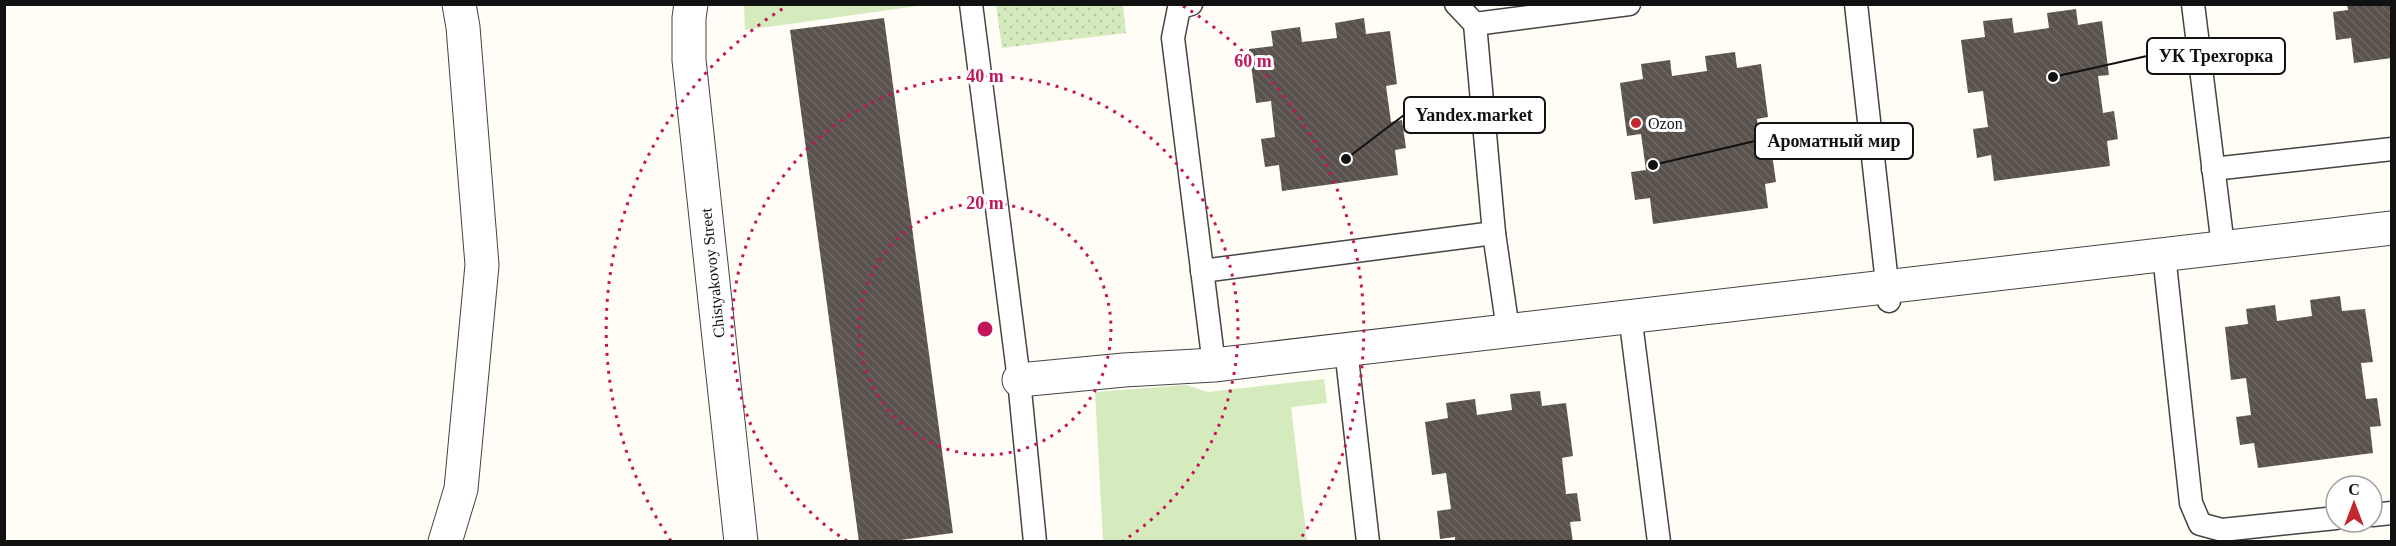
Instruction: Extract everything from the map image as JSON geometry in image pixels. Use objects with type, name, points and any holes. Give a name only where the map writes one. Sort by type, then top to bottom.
[{"type":"street","points":[[445,542],[461,489],[482,265],[463,27],[459,4]]},
{"type":"street","name":"Chistyakovoy Street","points":[[691,4],[689,60],[741,542]]},
{"type":"street","points":[[1019,380],[1124,370],[1214,365],[1630,315],[1888,294],[2223,246],[2391,228]]},
{"type":"lane","points":[[971,4],[1019,380],[1035,542]]},
{"type":"lane","points":[[1191,4],[1179,8],[1173,38],[1214,365]]},
{"type":"lane","points":[[1456,4],[1475,24],[1494,233],[1508,330]]},
{"type":"lane","points":[[1475,24],[1629,4]]},
{"type":"lane","points":[[1856,4],[1888,294]]},
{"type":"lane","points":[[2193,4],[2223,246]]},
{"type":"lane","points":[[2213,170],[2391,149]]},
{"type":"lane","points":[[1202,271],[1494,233]]},
{"type":"lane","points":[[2164,255],[2191,503],[2200,524],[2222,530],[2324,519]]},
{"type":"lane","points":[[1630,315],[1659,542]]},
{"type":"lane","points":[[1346,349],[1368,542]]},
{"type":"green space","points":[[744,4],[925,5],[745,30]]},
{"type":"green space","points":[[996,5],[1123,5],[1126,33],[1002,48]]},
{"type":"green space","points":[[1324,379],[1327,403],[1291,407],[1307,541],[1103,541],[1095,392],[1186,385],[1208,392]]},
{"type":"building","points":[[2347,5],[2392,5],[2392,58],[2354,63],[2351,38],[2336,40],[2333,12],[2348,10]]},
{"type":"building","points":[[2076,9],[2078,25],[2102,21],[2109,75],[2098,76],[2103,113],[2114,111],[2118,139],[2107,141],[2110,166],[1994,181],[1991,155],[1977,158],[1973,129],[1988,127],[1983,91],[1968,93],[1961,40],[1985,37],[1983,21],[2012,18],[2014,33],[2049,28],[2047,13]]},
{"type":"building","points":[[884,18],[953,533],[885,542],[859,542],[790,30]]},
{"type":"building","points":[[1364,18],[1366,34],[1390,31],[1397,84],[1386,86],[1391,122],[1402,120],[1406,148],[1395,150],[1398,175],[1282,191],[1279,165],[1265,167],[1261,139],[1275,137],[1271,101],[1256,103],[1249,49],[1273,46],[1271,31],[1300,27],[1302,42],[1337,38],[1335,23]]},
{"type":"building","points":[[1735,52],[1737,68],[1761,64],[1768,117],[1757,119],[1761,155],[1772,154],[1776,182],[1765,184],[1768,208],[1653,224],[1650,198],[1635,200],[1631,172],[1646,170],[1641,134],[1627,136],[1620,83],[1643,79],[1641,64],[1670,60],[1672,76],[1707,71],[1705,56]]},
{"type":"building","points":[[2340,296],[2342,311],[2365,309],[2373,362],[2361,363],[2366,399],[2377,398],[2381,426],[2370,427],[2373,453],[2258,468],[2254,443],[2240,445],[2236,417],[2251,415],[2246,378],[2231,380],[2225,327],[2248,324],[2246,309],[2275,305],[2277,321],[2312,316],[2310,300]]},
{"type":"building","points":[[1540,391],[1542,406],[1566,403],[1573,456],[1562,458],[1566,494],[1577,493],[1581,521],[1570,522],[1573,542],[1455,542],[1455,537],[1440,539],[1437,511],[1451,509],[1446,473],[1432,475],[1425,422],[1448,418],[1446,403],[1475,399],[1477,415],[1512,410],[1510,394]]},
{"type":"place","name":"УК Трехгорка","points":[[2053,77]]},
{"type":"place","name":"Ozon","points":[[1636,123]]},
{"type":"place","name":"Yandex.market","points":[[1346,159]]},
{"type":"place","name":"Ароматный мир","points":[[1653,165]]}]
